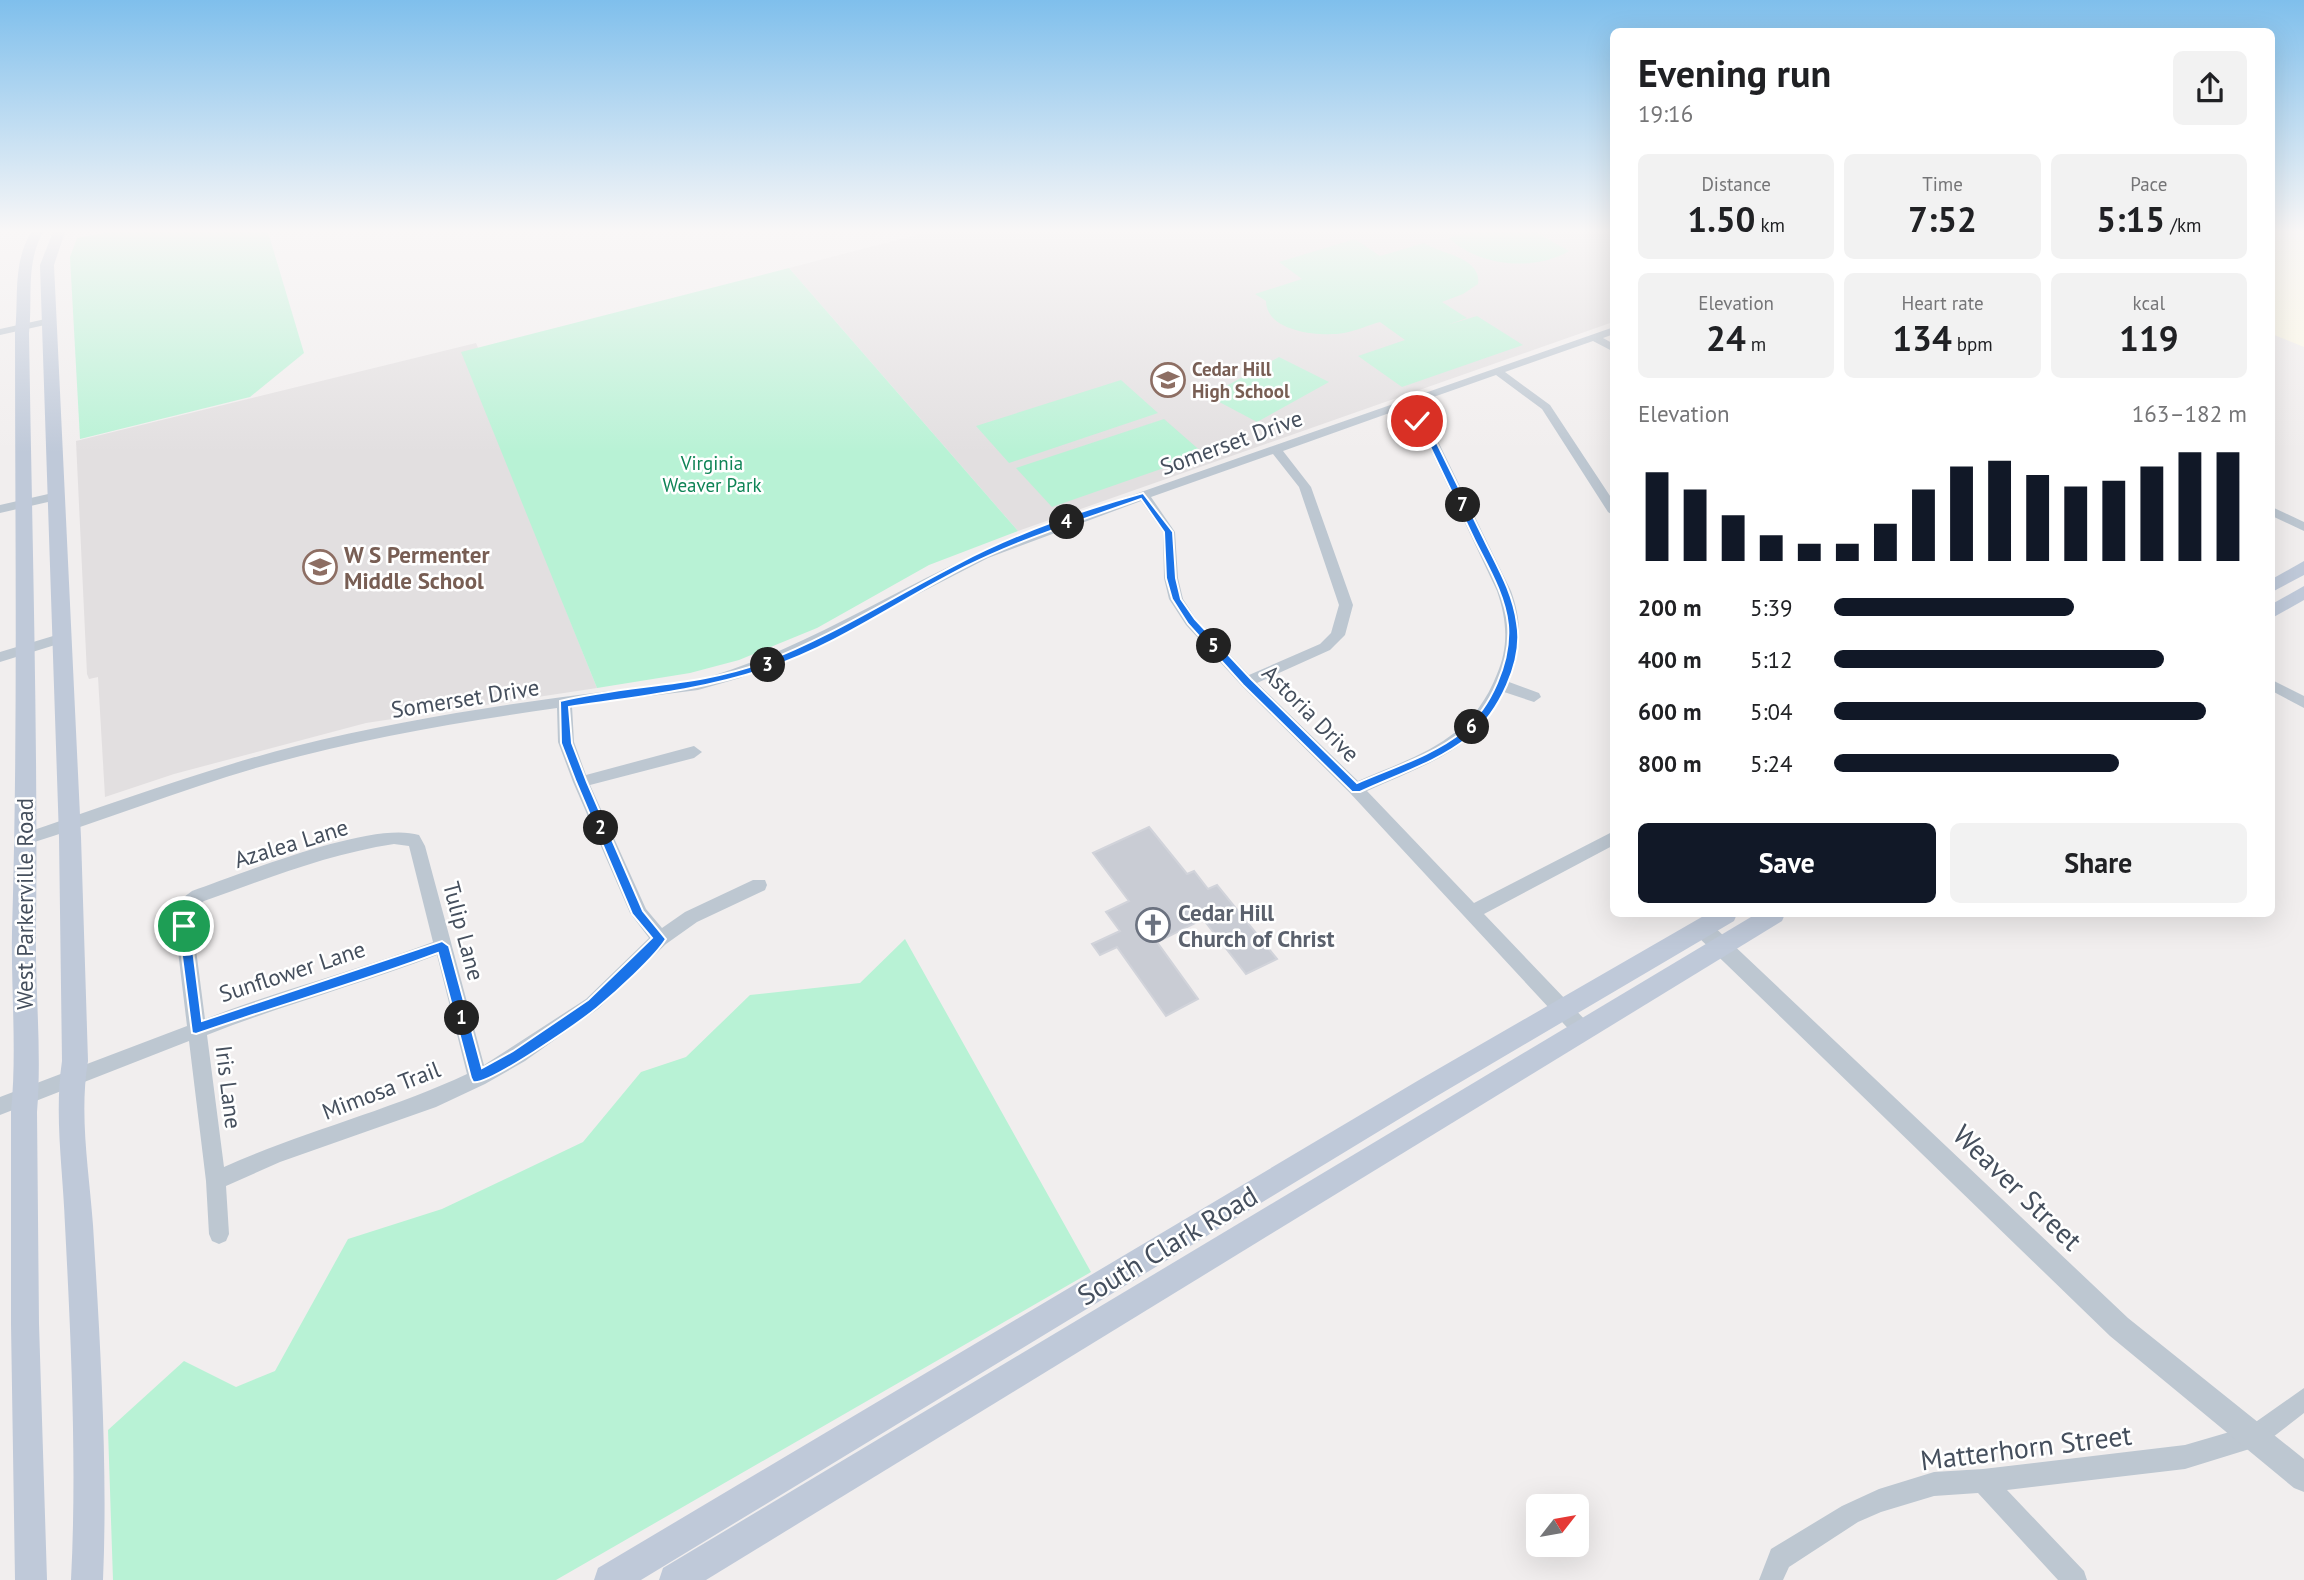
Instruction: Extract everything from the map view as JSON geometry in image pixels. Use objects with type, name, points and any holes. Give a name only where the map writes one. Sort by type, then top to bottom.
[{"type":"main road","name":"West Parkerville Road","points":[[23,306],[23,984],[27,1080],[13,1101],[25,1324],[32,1580]]},
{"type":"main road","name":"West Parkerville Road","points":[[49,306],[69,824],[75,1061],[70,1093],[79,1226],[90,1509],[87,1580]]},
{"type":"main road","points":[[23,429],[33,462],[41,467],[56,464]]},
{"type":"main road","points":[[23,546],[34,590],[43,596],[61,595]]},
{"type":"main road","points":[[2275,584],[2304,568]]},
{"type":"main road","points":[[2275,610],[2304,592]]},
{"type":"main road","name":"South Clark Road","points":[[676,1580],[1583,1030],[1711,937],[1724,917]]},
{"type":"main road","name":"South Clark Road","points":[[610,1580],[1563,1009],[1711,937],[1766,917]]},
{"type":"main road","points":[[1428,1088],[1447,1112]]},
{"type":"main road","points":[[1249,1196],[1267,1221]]},
{"type":"street","points":[[0,332],[50,321]]},
{"type":"street","name":"Somerset Drive","points":[[25,839],[253,763],[296,752],[425,723],[698,685],[767,665],[822,641],[965,563],[1043,531],[1610,331]]},
{"type":"street","points":[[1594,337],[1610,347]]},
{"type":"street","points":[[1497,371],[1546,407],[1610,506]]},
{"type":"street","points":[[1356,789],[1445,748],[1467,733],[1486,711],[1501,685],[1513,648],[1513,624],[1505,593],[1428,433],[1396,406]]},
{"type":"street","points":[[1247,682],[1325,647],[1338,635],[1346,605],[1305,487],[1275,448]]},
{"type":"street","name":"Astoria Drive","points":[[1143,495],[1169,532],[1171,578],[1177,599],[1191,622],[1247,682],[1356,789],[1583,1030]]},
{"type":"street","points":[[0,509],[57,496]]},
{"type":"street","points":[[2275,512],[2304,527]]},
{"type":"street","points":[[0,657],[62,638]]},
{"type":"street","points":[[1501,685],[1534,697]]},
{"type":"street","points":[[2275,687],[2304,703]]},
{"type":"street","points":[[564,704],[566,743],[581,782],[639,914],[660,939]]},
{"type":"street","points":[[581,782],[694,752]]},
{"type":"street","name":"Azalea Lane","points":[[186,905],[198,896],[314,857],[389,839],[413,839]]},
{"type":"street","name":"Tulip Lane","points":[[413,839],[478,1078]]},
{"type":"street","points":[[1472,912],[1610,839]]},
{"type":"street","name":"Mimosa Trail","points":[[216,1181],[275,1154],[429,1101],[478,1078],[518,1055],[592,1004],[660,939],[691,917],[759,885]]},
{"type":"street","name":"Iris Lane","points":[[186,905],[184,926],[216,1181],[219,1234]]},
{"type":"street","name":"Weaver Street","points":[[1711,937],[2121,1328],[2194,1392],[2256,1436],[2304,1478]]},
{"type":"street","name":"Sunflower Lane","points":[[13,1101],[273,1001],[386,967],[442,946]]},
{"type":"street","name":"Matterhorn Street","points":[[1771,1580],[1780,1558],[1850,1514],[1879,1501],[1934,1484],[1983,1481],[2185,1457],[2256,1436],[2304,1399]]},
{"type":"street","points":[[1983,1481],[2076,1580]]},
{"type":"shaded area","name":"Cedar Hill High School","points":[[822,306],[1610,306],[1610,323],[1018,531]]},
{"type":"shaded area","points":[[2275,306],[2304,306],[2304,347],[2275,335]]},
{"type":"shaded area","name":"W S Permenter Middle School","points":[[476,343],[585,595],[563,603],[597,688],[366,723],[174,774],[105,797],[98,677],[89,679],[87,674],[76,441]]},
{"type":"green space","points":[[73,306],[290,306],[304,353],[250,397],[80,439]]},
{"type":"green space","name":"Virginia Weaver Park","points":[[642,306],[822,306],[1018,531],[929,565],[817,628],[739,660],[690,673],[597,688],[461,352]]},
{"type":"green space","points":[[1267,306],[1448,306],[1467,318],[1447,325],[1477,316],[1523,345],[1402,387],[1358,356],[1405,340],[1380,322],[1348,332],[1309,333],[1285,326],[1275,320]]},
{"type":"green space","points":[[1279,357],[1329,382],[1257,422],[1208,396]]},
{"type":"green space","points":[[1121,380],[1158,413],[1009,463],[976,426]]},
{"type":"green space","points":[[1164,419],[1204,454],[1052,507],[1016,468]]},
{"type":"green space","points":[[905,939],[1091,1272],[556,1580],[113,1580],[108,1430],[184,1361],[236,1387],[275,1371],[348,1239],[442,1209],[583,1142],[641,1072],[686,1057],[750,995],[860,983]]},
{"type":"building","name":"Cedar Hill Church of Christ","points":[[1149,827],[1187,874],[1194,871],[1208,889],[1217,885],[1277,959],[1246,974],[1203,919],[1157,942],[1198,999],[1166,1016],[1117,947],[1100,955],[1092,944],[1120,931],[1106,912],[1129,901],[1093,853]]},
{"type":"place","name":"Cedar Hill High School","points":[[1168,380]]},
{"type":"place","name":"W S Permenter Middle School","points":[[320,567]]},
{"type":"place","name":"Cedar Hill Church of Christ","points":[[1153,925]]},
{"type":"route","points":[[184,926],[196,1029],[442,946],[478,1078],[518,1055],[592,1004],[660,939],[639,914],[581,782],[566,743],[564,704],[698,685],[767,665],[822,641],[965,563],[1143,495],[1169,532],[1171,578],[1177,599],[1191,622],[1247,682],[1356,789],[1445,748],[1467,733],[1486,711],[1501,687],[1513,648],[1513,624],[1505,593],[1428,433],[1417,421]]}]
